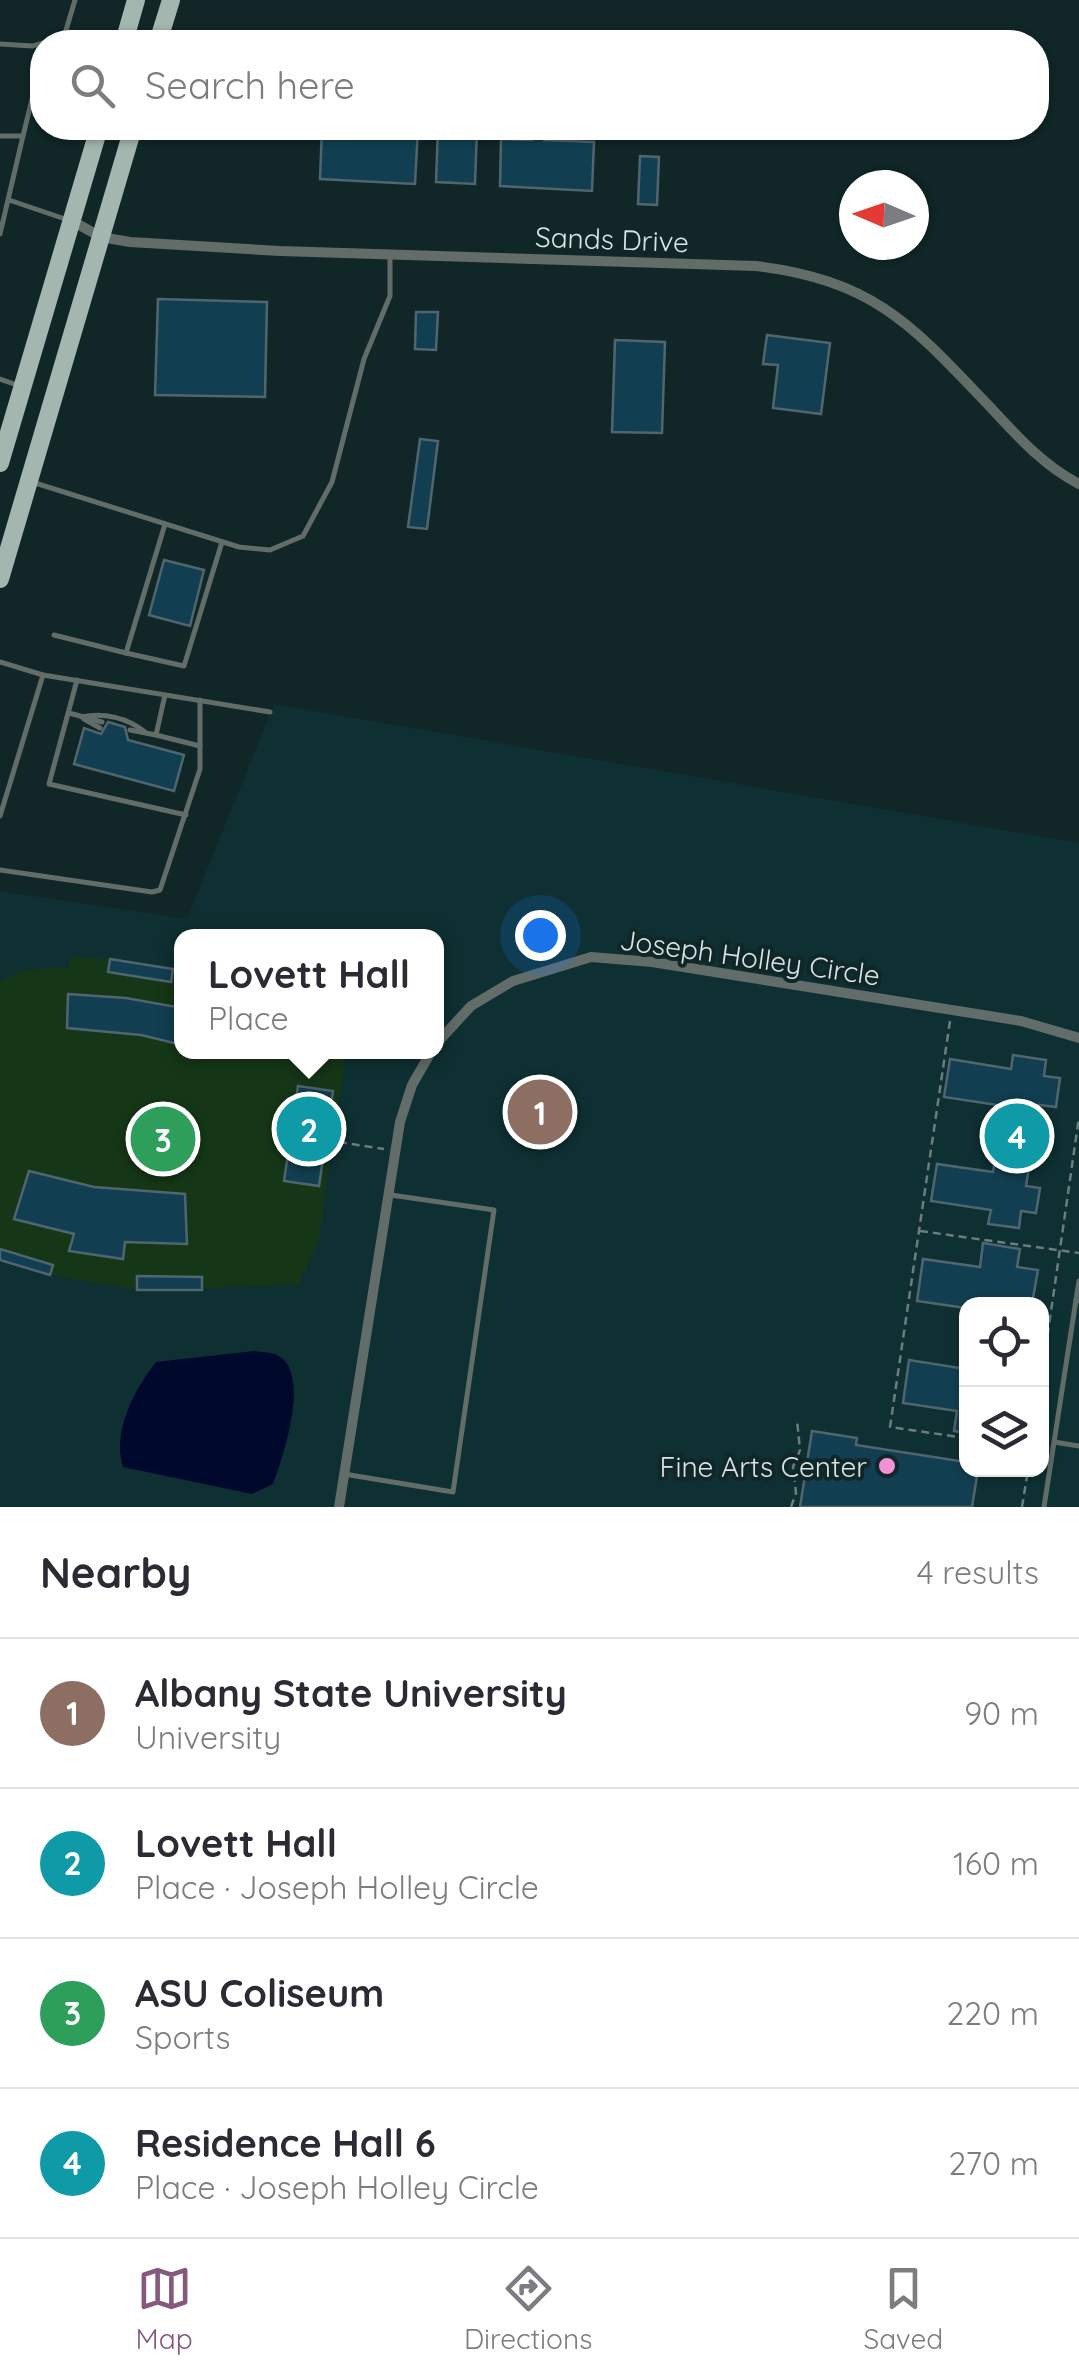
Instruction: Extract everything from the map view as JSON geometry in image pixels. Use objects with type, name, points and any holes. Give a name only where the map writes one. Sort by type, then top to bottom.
[{"type":"main road","points":[[127,30],[136,0]]},
{"type":"main road","points":[[162,30],[171,0]]},
{"type":"main road","points":[[1,453],[96,140]]},
{"type":"main road","points":[[0,579],[129,140]]},
{"type":"street","name":"Sands Drive","points":[[72,221],[101,237],[148,244],[756,266],[800,272],[862,293],[926,340],[1026,445],[1079,484]]},
{"type":"street","name":"Joseph Holley Circle","points":[[444,1035],[471,1006],[513,982],[591,957],[652,962],[1021,1020],[1079,1038]]},
{"type":"street","points":[[339,1507],[400,1122],[412,1085],[428,1059]]},
{"type":"lane","points":[[66,30],[75,0]]},
{"type":"lane","points":[[0,44],[30,43]]},
{"type":"lane","points":[[0,234],[30,107]]},
{"type":"lane","points":[[0,136],[23,136]]},
{"type":"lane","points":[[9,200],[72,221]]},
{"type":"lane","points":[[30,481],[222,542],[270,550],[303,536],[332,482],[364,359],[390,296],[390,254]]},
{"type":"lane","points":[[0,379],[23,387]]},
{"type":"lane","points":[[126,653],[164,524]]},
{"type":"lane","points":[[54,635],[184,666],[222,542]]},
{"type":"lane","points":[[0,662],[43,675],[270,712]]},
{"type":"lane","points":[[0,816],[43,675]]},
{"type":"lane","points":[[77,680],[50,784],[186,815]]},
{"type":"lane","points":[[156,735],[165,695]]},
{"type":"lane","points":[[0,870],[160,890],[200,768],[200,700]]},
{"type":"lane","points":[[68,713],[101,725]]},
{"type":"lane","points":[[82,717],[97,714],[135,724],[145,732]]},
{"type":"lane","points":[[130,732],[200,746]]},
{"type":"lane","points":[[344,1474],[453,1492],[494,1210],[388,1195]]},
{"type":"lane","points":[[1044,1507],[1079,1280]]},
{"type":"lane","points":[[1054,1442],[1079,1446]]},
{"type":"path","points":[[952,1010],[890,1426],[959,1437]]},
{"type":"path","points":[[1049,1326],[1079,1117]]},
{"type":"path","points":[[326,1140],[395,1150]]},
{"type":"path","points":[[919,1231],[1079,1253]]},
{"type":"path","points":[[790,1507],[796,1494],[794,1467],[800,1450],[797,1420]]},
{"type":"path","points":[[1022,1507],[1027,1477]]},
{"type":"shaded area","points":[[274,704],[1079,843],[1079,1507],[0,1507],[0,891],[187,919]]},
{"type":"green space","points":[[71,957],[174,970],[174,1059],[346,1059],[336,1119],[329,1119],[323,1158],[330,1159],[319,1240],[298,1285],[137,1290],[61,1277],[0,1260],[0,982],[22,970],[69,967]]},
{"type":"water","points":[[254,1351],[277,1355],[287,1364],[293,1379],[292,1416],[273,1484],[252,1494],[123,1467],[120,1440],[127,1412],[156,1362]]},
{"type":"building","points":[[322,140],[417,140],[415,184],[320,179]]},
{"type":"building","points":[[438,140],[477,140],[475,184],[436,182]]},
{"type":"building","points":[[501,140],[594,142],[592,191],[500,186]]},
{"type":"building","points":[[640,156],[659,157],[657,205],[638,204]]},
{"type":"building","points":[[158,299],[267,302],[265,397],[155,395]]},
{"type":"building","points":[[416,312],[438,312],[436,350],[415,349]]},
{"type":"building","points":[[767,335],[830,343],[821,414],[773,408],[778,365],[763,364]]},
{"type":"building","points":[[615,340],[665,342],[662,433],[612,432]]},
{"type":"building","points":[[420,439],[438,441],[427,529],[408,527]]},
{"type":"building","points":[[164,560],[204,570],[190,626],[149,615]]},
{"type":"building","points":[[108,722],[125,727],[128,740],[184,755],[174,791],[74,764],[84,728],[101,734]]},
{"type":"building","points":[[110,959],[173,969],[171,982],[108,972]]},
{"type":"building","points":[[68,994],[174,1007],[174,1043],[141,1035],[67,1028]]},
{"type":"building","points":[[1013,1055],[1046,1060],[1044,1076],[1060,1078],[1056,1107],[1039,1105],[1026,1186],[1040,1188],[1036,1213],[1021,1211],[1019,1228],[988,1224],[991,1210],[931,1201],[937,1164],[993,1172],[1004,1106],[944,1097],[950,1059],[1011,1069]]},
{"type":"building","points":[[298,1086],[333,1091],[319,1186],[284,1181]]},
{"type":"building","points":[[29,1171],[94,1187],[185,1194],[187,1244],[125,1242],[123,1259],[69,1251],[74,1234],[14,1219]]},
{"type":"building","points":[[983,1243],[1020,1249],[1017,1267],[1038,1270],[1033,1297],[959,1297],[959,1307],[917,1301],[923,1259],[980,1267]]},
{"type":"building","points":[[0,1249],[53,1265],[50,1275],[0,1260]]},
{"type":"building","points":[[137,1276],[202,1277],[202,1290],[137,1290]]},
{"type":"building","points":[[909,1360],[959,1368],[959,1432],[954,1431],[957,1411],[903,1403]]},
{"type":"building","name":"Fine Arts Center","points":[[812,1431],[857,1438],[856,1445],[959,1461],[959,1477],[977,1477],[972,1507],[800,1507]]},
{"type":"place","name":"Albany State University","points":[[540,1112]]},
{"type":"place","name":"Lovett Hall","points":[[309,1129]]},
{"type":"place","name":"Residence Hall 6","points":[[1017,1136]]},
{"type":"place","name":"ASU Coliseum","points":[[163,1139]]},
{"type":"place","name":"Fine Arts Center","points":[[887,1466]]}]
